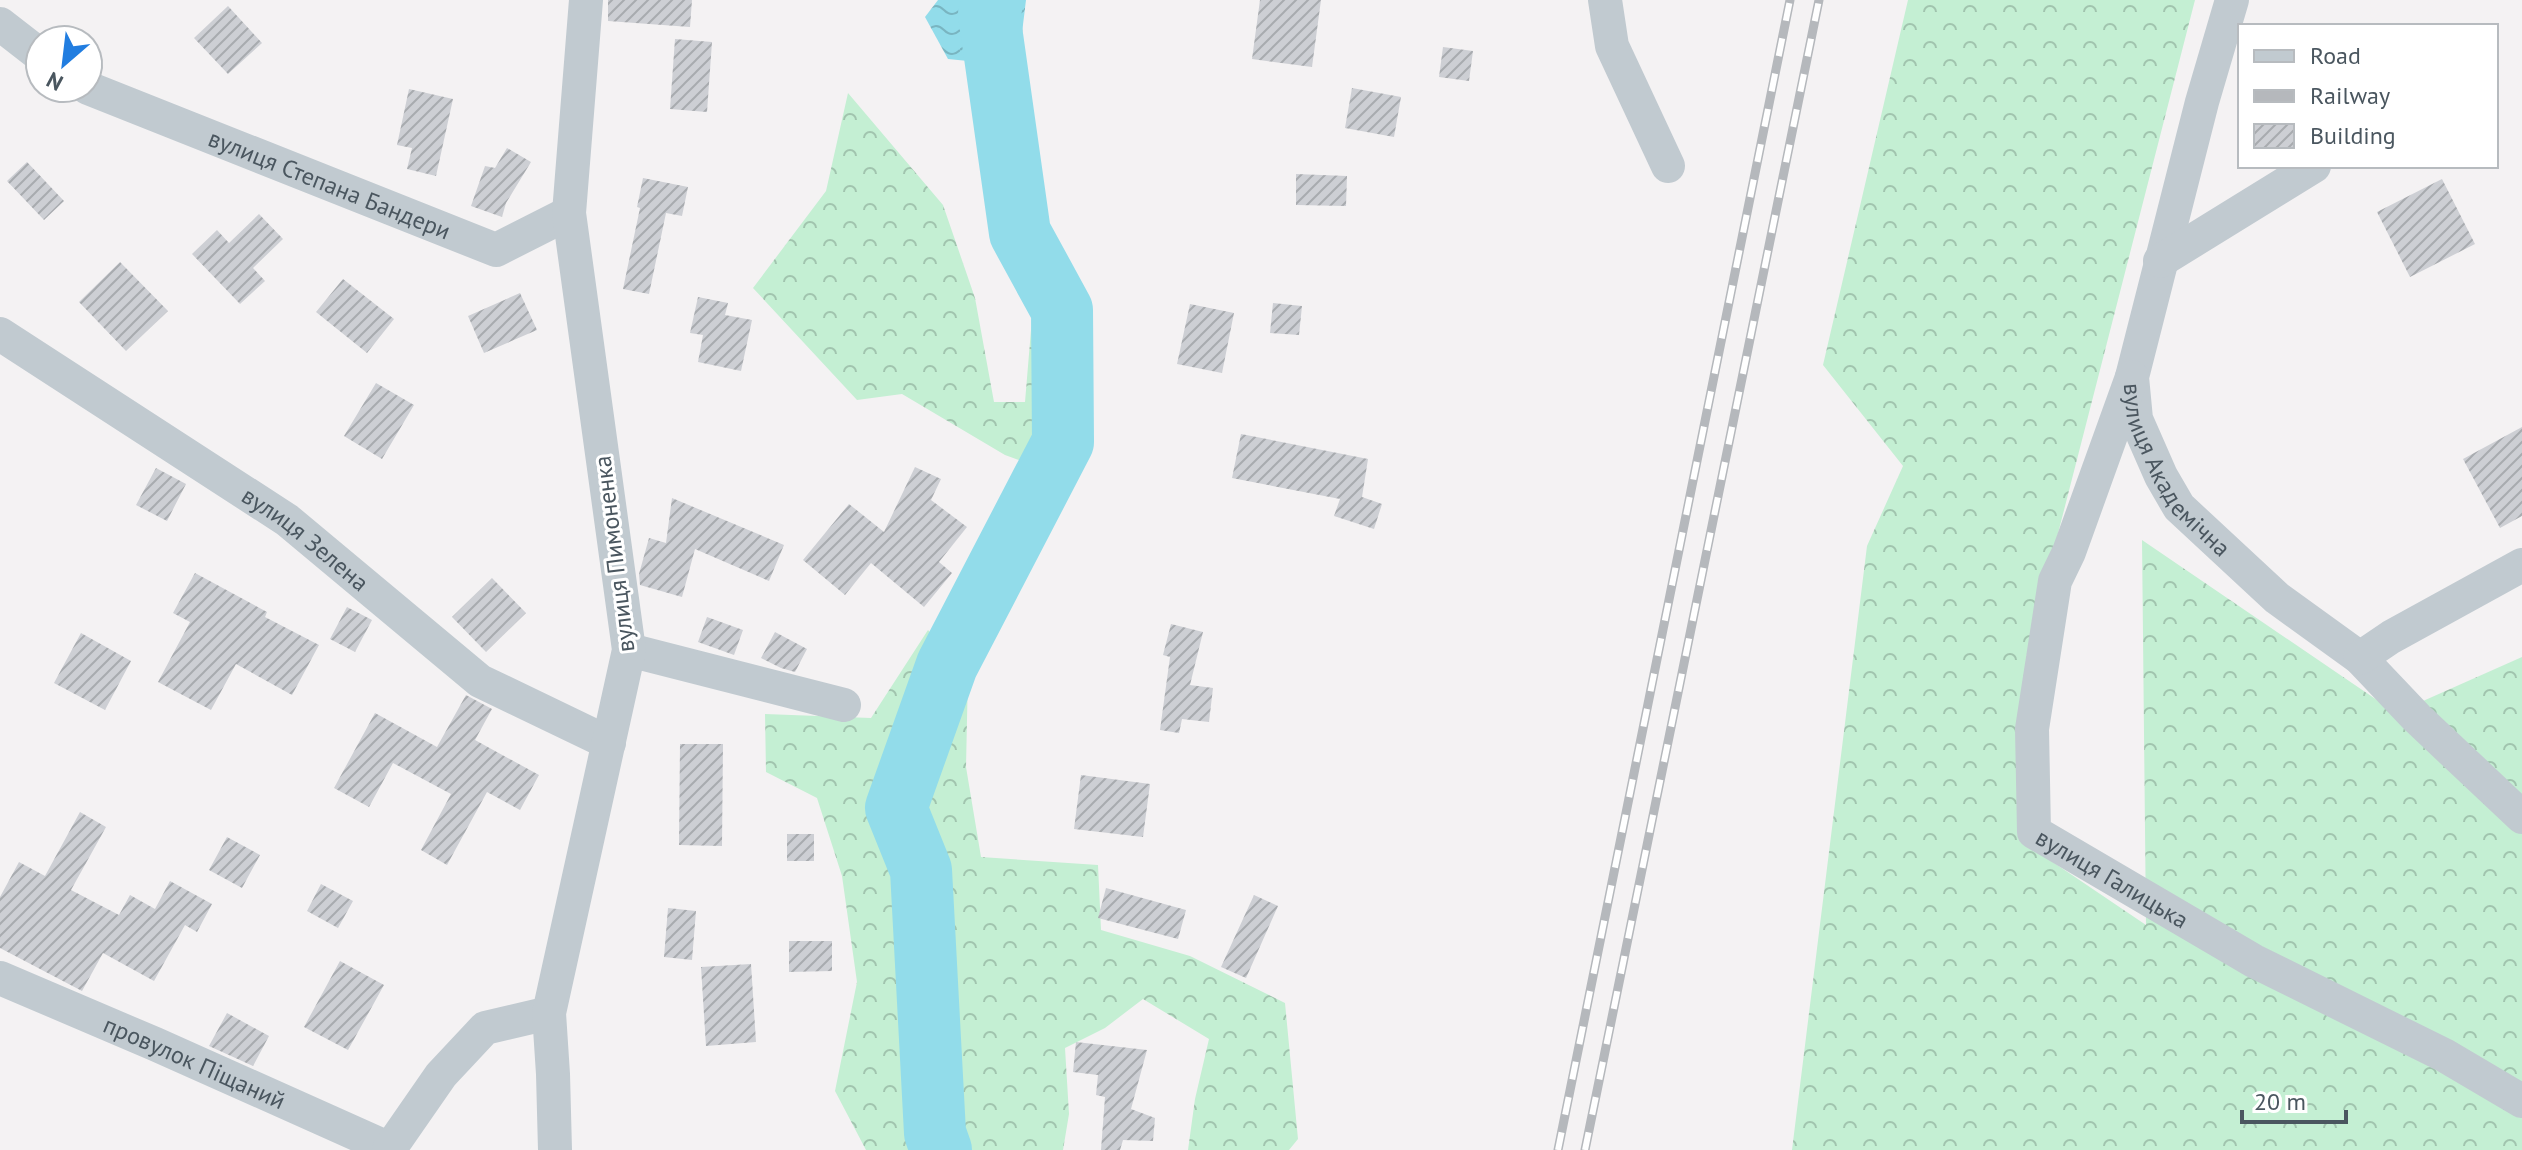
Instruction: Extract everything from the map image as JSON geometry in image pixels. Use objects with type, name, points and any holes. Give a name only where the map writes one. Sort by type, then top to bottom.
[{"type":"street","name":"вулиця Пимоненка","points":[[555,1150],[549,1013],[629,650],[569,213],[586,0]]},
{"type":"street","points":[[1605,0],[1612,46],[1668,166]]},
{"type":"street","name":"вулиця Академічна","points":[[2232,0],[2202,102],[2132,377],[2136,419],[2161,476],[2179,507],[2277,598],[2360,658],[2417,718],[2522,817]]},
{"type":"street","points":[[0,24],[24,43]]},
{"type":"street","name":"вулиця Степана Бандери","points":[[104,94],[496,250],[569,213]]},
{"type":"street","points":[[2160,261],[2311,168]]},
{"type":"street","name":"вулиця Зелена","points":[[0,334],[287,520],[480,681],[609,743]]},
{"type":"street","name":"вулиця Галицька","points":[[2132,377],[2069,552],[2055,581],[2032,729],[2034,832],[2254,961],[2444,1055],[2522,1101]]},
{"type":"street","points":[[2360,658],[2391,637],[2522,565]]},
{"type":"street","points":[[629,650],[844,705]]},
{"type":"street","name":"провулок Піщаний","points":[[0,978],[389,1150]]},
{"type":"street","points":[[389,1150],[441,1075],[485,1028],[549,1013]]},
{"type":"green space","points":[[1908,0],[2195,0],[2026,658],[2020,840],[2146,925],[2142,540],[2396,713],[2522,657],[2522,1150],[1792,1150],[1867,546],[1903,466],[1823,365]]},
{"type":"green space","points":[[848,93],[943,205],[975,298],[994,402],[1025,402],[1034,294],[1084,336],[1072,479],[1005,455],[902,394],[857,400],[753,288],[826,191]]},
{"type":"green space","points":[[928,630],[968,673],[966,767],[981,857],[1098,865],[1101,930],[1190,956],[1285,1003],[1298,1139],[1289,1150],[1188,1150],[1195,1099],[1209,1039],[1143,999],[1105,1028],[1065,1048],[1069,1114],[1063,1150],[866,1150],[835,1091],[857,982],[842,876],[817,798],[766,772],[765,714],[871,718]]},
{"type":"water","points":[[938,0],[1026,0],[1018,66],[948,59],[925,17]]},
{"type":"building","points":[[608,0],[692,0],[690,27],[608,21]]},
{"type":"building","points":[[1260,0],[1321,0],[1312,67],[1252,59]]},
{"type":"building","points":[[228,6],[262,43],[228,74],[194,38]]},
{"type":"building","points":[[675,39],[712,42],[707,112],[670,109]]},
{"type":"building","points":[[1443,47],[1473,51],[1469,81],[1439,77]]},
{"type":"building","points":[[1352,88],[1401,97],[1394,137],[1345,128]]},
{"type":"building","points":[[409,89],[453,99],[436,176],[407,169],[412,148],[397,145]]},
{"type":"building","points":[[507,148],[531,162],[506,203],[502,217],[471,206],[485,166],[495,168]]},
{"type":"building","points":[[27,162],[64,201],[44,220],[7,181]]},
{"type":"building","points":[[1296,174],[1347,176],[1346,206],[1296,205]]},
{"type":"building","points":[[643,178],[688,187],[682,216],[666,213],[649,294],[623,289]]},
{"type":"building","points":[[2442,179],[2475,244],[2410,277],[2377,212]]},
{"type":"building","points":[[259,214],[283,239],[253,268],[265,281],[240,304],[192,254],[217,230],[229,243]]},
{"type":"building","points":[[120,262],[168,311],[126,351],[79,302]]},
{"type":"building","points":[[343,279],[394,319],[367,353],[316,312]]},
{"type":"building","points":[[520,293],[537,330],[484,353],[468,316]]},
{"type":"building","points":[[698,297],[728,303],[725,315],[752,320],[741,371],[698,362],[703,335],[690,333]]},
{"type":"building","points":[[1273,303],[1302,306],[1299,335],[1270,333]]},
{"type":"building","points":[[1190,304],[1234,313],[1222,373],[1177,364]]},
{"type":"building","points":[[376,383],[414,405],[382,459],[344,436]]},
{"type":"building","points":[[2522,427],[2522,516],[2500,528],[2463,459]]},
{"type":"building","points":[[1241,434],[1368,459],[1362,497],[1382,504],[1374,529],[1334,516],[1340,499],[1232,478]]},
{"type":"building","points":[[915,467],[941,479],[931,500],[967,527],[939,562],[952,573],[924,607],[871,563],[845,595],[803,560],[849,504],[884,532]]},
{"type":"building","points":[[156,468],[186,484],[167,521],[136,505]]},
{"type":"building","points":[[672,498],[784,545],[769,581],[695,549],[682,597],[640,585],[639,574],[649,538],[666,543]]},
{"type":"building","points":[[195,573],[267,612],[265,617],[319,645],[292,695],[236,664],[211,710],[158,682],[190,622],[173,613]]},
{"type":"building","points":[[492,578],[526,613],[486,652],[452,617]]},
{"type":"building","points":[[347,607],[372,620],[355,652],[330,639]]},
{"type":"building","points":[[707,617],[743,630],[734,655],[698,642]]},
{"type":"building","points":[[1171,624],[1203,632],[1190,685],[1213,688],[1209,722],[1182,719],[1179,733],[1160,730],[1170,657],[1163,655]]},
{"type":"building","points":[[775,632],[807,649],[795,672],[761,658]]},
{"type":"building","points":[[81,633],[131,661],[105,710],[54,683]]},
{"type":"building","points":[[466,695],[492,709],[475,740],[539,775],[520,810],[487,792],[447,865],[421,850],[451,794],[393,763],[369,807],[334,788],[375,713],[437,747]]},
{"type":"building","points":[[680,744],[723,744],[722,846],[679,845]]},
{"type":"building","points":[[1081,775],[1150,784],[1143,837],[1074,829]]},
{"type":"building","points":[[80,812],[106,827],[71,890],[119,915],[130,895],[155,909],[170,881],[212,904],[197,932],[185,925],[154,981],[103,953],[82,991],[0,948],[0,897],[19,862],[45,876]]},
{"type":"building","points":[[787,834],[814,834],[814,861],[787,861]]},
{"type":"building","points":[[227,837],[260,855],[242,888],[209,870]]},
{"type":"building","points":[[321,884],[353,901],[338,928],[307,911]]},
{"type":"building","points":[[1106,888],[1186,910],[1178,939],[1098,918]]},
{"type":"building","points":[[1254,895],[1278,906],[1246,978],[1221,967]]},
{"type":"building","points":[[668,908],[696,911],[692,960],[664,957]]},
{"type":"building","points":[[789,941],[832,941],[832,971],[789,972]]},
{"type":"building","points":[[340,961],[384,985],[348,1050],[304,1027]]},
{"type":"building","points":[[751,964],[756,1042],[706,1046],[701,967]]},
{"type":"building","points":[[227,1013],[269,1036],[253,1066],[209,1046]]},
{"type":"building","points":[[1076,1042],[1147,1050],[1131,1109],[1155,1118],[1153,1141],[1123,1140],[1120,1150],[1101,1150],[1105,1097],[1096,1095],[1098,1075],[1073,1072]]},
{"type":"waterway","points":[[941,1150],[935,1133],[921,870],[896,808],[947,665],[1063,442],[1062,310],[1020,233],[989,14],[993,0]]},
{"type":"railway","points":[[1558,1150],[1790,0]]},
{"type":"railway","points":[[1585,1150],[1819,0]]}]
